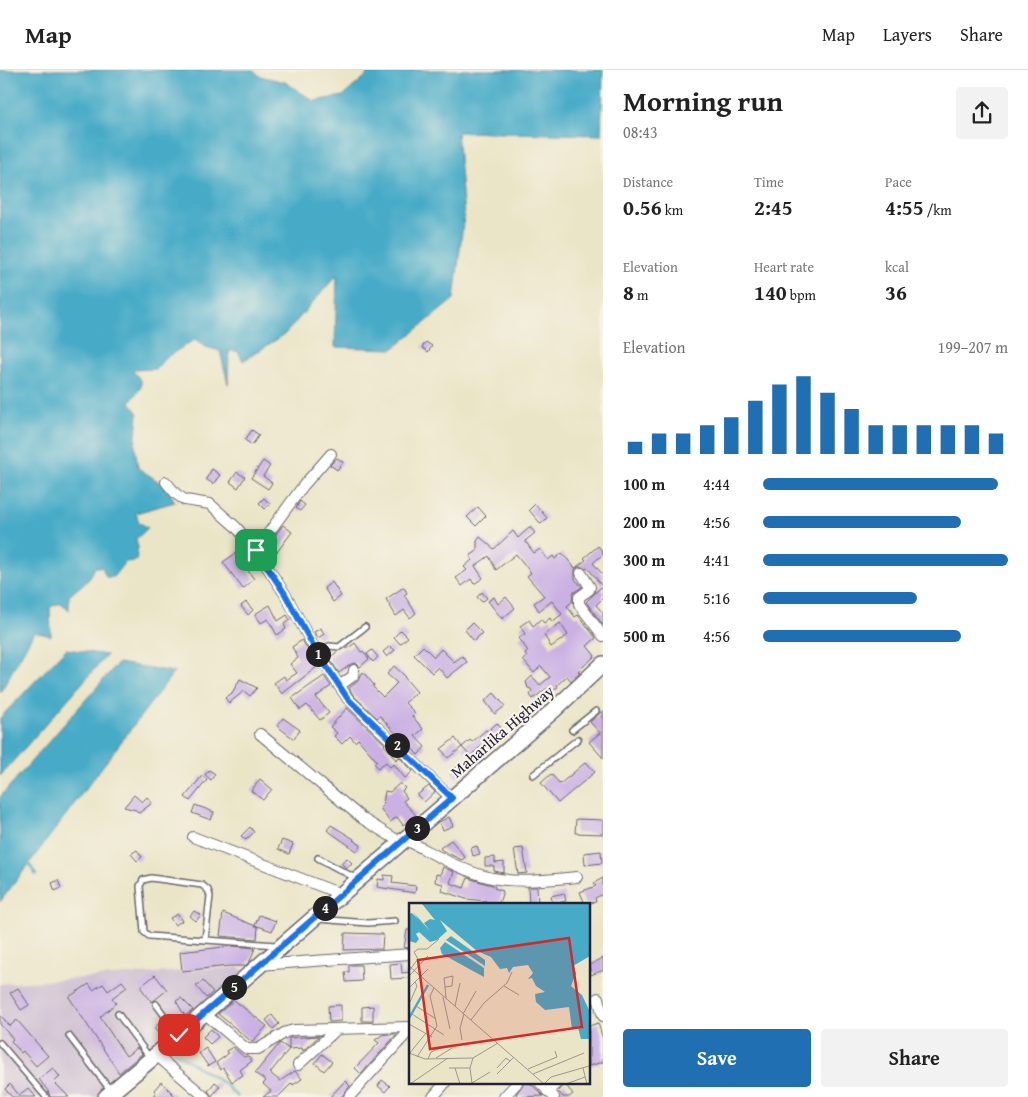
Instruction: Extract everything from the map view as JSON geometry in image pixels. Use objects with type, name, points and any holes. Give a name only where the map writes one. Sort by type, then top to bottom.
[{"type":"main road","name":"Maharlika Highway","points":[[111,1095],[554,710],[603,664]]},
{"type":"street","points":[[256,550],[303,486],[331,454]]},
{"type":"street","points":[[166,482],[176,494],[185,500],[210,504],[220,511],[256,550],[285,594],[317,652],[348,699],[452,798]]},
{"type":"street","points":[[581,573],[590,587],[578,600],[603,636]]},
{"type":"street","points":[[339,686],[353,676],[354,670]]},
{"type":"street","points":[[260,734],[363,819],[402,841],[465,868],[494,878],[527,880],[577,877]]},
{"type":"street","points":[[193,837],[341,894]]},
{"type":"street","points":[[259,965],[409,954]]},
{"type":"street","points":[[598,998],[603,1016]]},
{"type":"street","points":[[204,1013],[243,1046],[252,1049],[258,1049],[288,1031],[409,1028]]},
{"type":"street","points":[[298,1065],[337,1029]]},
{"type":"street","points":[[349,1097],[409,1029]]},
{"type":"street","points":[[154,1058],[205,1097]]},
{"type":"street","points":[[432,1097],[443,1084]]},
{"type":"street","points":[[504,1097],[516,1084]]},
{"type":"lane","points":[[317,652],[329,646],[339,647],[365,627]]},
{"type":"lane","points":[[572,730],[596,711]]},
{"type":"lane","points":[[533,775],[578,738]]},
{"type":"lane","points":[[318,858],[358,879]]},
{"type":"lane","points":[[205,940],[210,896],[208,890],[202,885],[151,878],[144,880],[140,886],[144,932],[153,937],[282,945]]},
{"type":"lane","points":[[313,919],[368,923],[395,921]]},
{"type":"lane","points":[[156,1004],[179,1035]]},
{"type":"lane","points":[[118,1014],[154,1058]]},
{"type":"lane","points":[[69,1036],[111,1095]]},
{"type":"lane","points":[[0,1042],[46,1097]]},
{"type":"shaded area","points":[[239,967],[253,981],[107,1097],[0,1097],[0,984]]},
{"type":"water","points":[[0,70],[253,70],[260,76],[285,82],[314,101],[343,96],[366,76],[369,70],[603,70],[601,135],[457,132],[464,216],[454,299],[393,349],[335,347],[337,275],[285,334],[243,361],[238,351],[229,351],[228,384],[220,351],[206,347],[194,340],[165,358],[156,369],[132,370],[141,380],[141,387],[130,402],[138,414],[135,447],[138,468],[164,486],[175,502],[136,513],[139,522],[148,528],[136,539],[138,547],[136,561],[125,562],[113,577],[106,577],[102,567],[95,567],[89,579],[69,596],[69,610],[61,603],[50,607],[51,636],[34,632],[0,693]]},
{"type":"water","points":[[66,649],[107,655],[0,776],[0,718]]},
{"type":"water","points":[[118,663],[174,672],[0,902],[0,797]]},
{"type":"building","points":[[426,342],[432,346],[428,352],[422,347]]},
{"type":"building","points":[[252,430],[259,435],[252,445],[245,440]]},
{"type":"building","points":[[337,458],[343,462],[337,470],[330,465]]},
{"type":"building","points":[[263,461],[270,466],[263,476],[272,483],[268,489],[251,478]]},
{"type":"building","points":[[212,469],[220,475],[213,484],[206,479]]},
{"type":"building","points":[[237,472],[245,477],[238,488],[230,482]]},
{"type":"building","points":[[264,498],[270,504],[265,509],[259,503]]},
{"type":"building","points":[[300,501],[305,505],[300,511],[296,508]]},
{"type":"building","points":[[535,504],[547,518],[541,524],[529,510]]},
{"type":"building","points":[[478,507],[486,516],[476,526],[467,517]]},
{"type":"building","points":[[283,525],[292,532],[277,552],[275,551],[269,558],[264,550]]},
{"type":"building","points":[[530,527],[535,533],[525,541],[534,553],[540,549],[548,560],[553,556],[555,559],[562,553],[575,568],[586,560],[584,558],[598,546],[603,552],[593,563],[603,575],[603,598],[596,605],[603,613],[603,625],[586,602],[602,586],[588,568],[580,566],[575,569],[575,579],[582,587],[573,593],[572,602],[567,606],[575,617],[578,615],[596,638],[587,646],[595,656],[578,671],[580,673],[571,681],[567,676],[550,693],[547,688],[533,699],[530,695],[531,689],[528,688],[526,682],[532,676],[540,685],[550,677],[541,666],[534,673],[523,660],[527,657],[525,654],[528,651],[519,638],[525,634],[520,626],[529,620],[533,626],[541,619],[544,623],[550,618],[552,622],[562,614],[552,601],[539,611],[534,603],[544,596],[527,576],[531,573],[516,554],[496,570],[489,556],[475,566],[483,578],[474,584],[471,579],[462,586],[456,578],[467,570],[464,567],[472,560],[470,556],[477,551],[477,541],[480,537],[494,549],[513,531],[518,538]],"holes":[[[560,623],[568,635],[551,647],[544,635]]]},
{"type":"building","points":[[244,548],[247,553],[239,558],[254,579],[243,589],[223,562]]},
{"type":"building","points":[[332,582],[341,596],[333,602],[324,588]]},
{"type":"building","points":[[404,587],[407,593],[404,595],[416,613],[410,618],[404,610],[396,616],[386,599]]},
{"type":"building","points":[[482,592],[487,598],[482,602],[477,597]]},
{"type":"building","points":[[494,597],[498,604],[506,597],[515,608],[502,619],[488,601]]},
{"type":"building","points":[[246,602],[253,610],[248,615],[241,606]]},
{"type":"building","points":[[270,605],[278,621],[287,615],[290,620],[284,624],[286,629],[277,635],[268,619],[261,623],[255,614]]},
{"type":"building","points":[[472,623],[482,633],[474,641],[465,630]]},
{"type":"building","points":[[321,628],[324,634],[318,638],[314,632]]},
{"type":"building","points":[[401,630],[408,637],[400,644],[394,637]]},
{"type":"building","points":[[302,640],[318,666],[282,694],[274,683],[284,676],[286,680],[297,673],[290,664],[298,658],[292,647]]},
{"type":"building","points":[[355,643],[369,659],[360,667],[356,663],[351,664],[339,673],[329,658],[338,651],[346,647],[347,649]]},
{"type":"building","points":[[390,646],[395,650],[387,657],[383,652]]},
{"type":"building","points":[[423,646],[434,657],[441,649],[454,662],[462,656],[467,662],[447,678],[438,667],[432,673],[414,655]]},
{"type":"building","points":[[372,650],[378,657],[373,662],[367,654]]},
{"type":"building","points":[[394,666],[405,676],[417,692],[405,703],[415,713],[412,716],[423,729],[415,736],[425,747],[418,755],[407,743],[406,745],[380,716],[377,718],[353,695],[349,688],[358,681],[363,672],[374,685],[373,687],[383,697],[397,683],[387,674]]},
{"type":"building","points":[[324,676],[331,686],[316,697],[329,713],[320,720],[307,705],[300,710],[292,698]]},
{"type":"building","points":[[240,679],[257,688],[250,696],[244,691],[229,703],[225,698],[232,693]]},
{"type":"building","points":[[494,693],[505,706],[495,714],[485,701]]},
{"type":"building","points":[[347,708],[385,744],[396,760],[399,757],[413,771],[405,778],[394,764],[390,767],[386,762],[378,768],[374,763],[377,761],[358,739],[355,742],[350,736],[342,744],[334,736],[337,733],[330,727]]},
{"type":"building","points":[[603,710],[603,758],[589,742],[600,733],[590,722]]},
{"type":"building","points":[[283,718],[300,730],[294,739],[277,726]]},
{"type":"building","points":[[497,723],[504,732],[490,745],[487,741],[470,756],[462,747],[470,740],[472,742]]},
{"type":"building","points":[[455,738],[462,747],[448,758],[441,749]]},
{"type":"building","points":[[586,762],[595,772],[558,803],[541,783],[551,774],[560,784]]},
{"type":"building","points":[[459,766],[464,773],[456,778],[452,770]]},
{"type":"building","points":[[209,770],[215,774],[211,780],[205,775]]},
{"type":"building","points":[[202,776],[207,780],[190,801],[185,797]]},
{"type":"building","points":[[260,779],[272,789],[263,800],[251,791]]},
{"type":"building","points":[[400,783],[405,788],[402,791],[407,798],[403,801],[416,815],[403,825],[397,817],[390,822],[380,808],[383,805],[385,791],[390,792]]},
{"type":"building","points":[[429,786],[435,792],[424,802],[417,795]]},
{"type":"building","points":[[134,795],[142,802],[147,797],[152,803],[139,813],[136,810],[124,807]]},
{"type":"building","points":[[195,805],[214,812],[211,820],[192,813]]},
{"type":"building","points":[[449,817],[453,826],[443,830],[439,822]]},
{"type":"building","points":[[576,819],[603,820],[603,834],[575,833]]},
{"type":"building","points":[[331,825],[361,845],[357,851],[327,830]]},
{"type":"building","points":[[250,827],[254,832],[246,840],[241,836]]},
{"type":"building","points":[[282,840],[293,844],[289,854],[278,849]]},
{"type":"building","points":[[451,840],[465,857],[462,860],[440,848]]},
{"type":"building","points":[[477,846],[480,854],[473,856],[471,848]]},
{"type":"building","points":[[523,848],[527,873],[518,874],[514,849]]},
{"type":"building","points":[[137,850],[142,857],[137,861],[131,854]]},
{"type":"building","points":[[601,851],[602,863],[585,865],[584,853]]},
{"type":"building","points":[[495,857],[495,863],[504,862],[504,873],[494,871],[494,866],[485,866],[485,858]]},
{"type":"building","points":[[347,858],[352,863],[346,868],[341,863]]},
{"type":"building","points":[[443,867],[454,872],[450,883],[464,888],[468,878],[495,886],[494,888],[503,891],[499,903],[485,903],[486,901],[466,899],[442,891],[443,884],[435,882],[436,874],[440,875]]},
{"type":"building","points":[[384,875],[393,876],[392,883],[416,886],[415,893],[377,887],[378,879],[384,880]]},
{"type":"building","points":[[603,878],[603,894],[595,898],[596,902],[585,903],[580,892],[596,886],[594,883]]},
{"type":"building","points":[[58,880],[61,888],[55,891],[52,883]]},
{"type":"building","points":[[528,887],[537,887],[538,903],[529,903]]},
{"type":"building","points":[[564,893],[566,901],[553,903],[551,896]]},
{"type":"building","points":[[194,911],[201,915],[196,921],[190,916]]},
{"type":"building","points":[[223,913],[258,927],[257,939],[220,936]]},
{"type":"building","points":[[178,914],[182,921],[175,925],[170,918]]},
{"type":"building","points":[[259,915],[276,921],[272,931],[255,925]]},
{"type":"building","points":[[407,930],[409,930],[409,947],[404,948]]},
{"type":"building","points":[[345,933],[383,934],[382,949],[344,950]]},
{"type":"building","points":[[232,946],[255,948],[250,961],[245,966],[182,971],[180,952]]},
{"type":"building","points":[[603,958],[603,970],[591,975],[590,964]]},
{"type":"building","points":[[401,963],[402,973],[409,972],[409,978],[391,979],[390,964]]},
{"type":"building","points":[[349,965],[361,965],[362,981],[346,982],[345,972],[349,972]]},
{"type":"building","points":[[155,975],[167,990],[152,1002],[140,987]]},
{"type":"building","points":[[122,981],[127,987],[112,998],[116,1003],[100,1017],[126,1056],[137,1048],[142,1054],[119,1073],[69,997],[89,984],[93,990],[103,984],[108,991]]},
{"type":"building","points":[[203,981],[213,992],[206,998],[196,986]]},
{"type":"building","points":[[18,988],[29,1005],[21,1010],[10,993]]},
{"type":"building","points":[[181,998],[193,1010],[185,1016],[176,1001]]},
{"type":"building","points":[[234,1000],[267,1026],[252,1042],[218,1014]]},
{"type":"building","points":[[341,1005],[341,1021],[329,1022],[328,1006]]},
{"type":"building","points":[[373,1006],[373,1021],[362,1021],[362,1007]]},
{"type":"building","points":[[0,1015],[10,1026],[17,1020],[48,1056],[36,1066],[11,1041],[13,1039],[0,1024]]},
{"type":"building","points":[[272,1015],[279,1024],[273,1029],[266,1020]]},
{"type":"building","points":[[163,1020],[170,1031],[162,1038],[154,1028]]},
{"type":"building","points":[[598,1023],[603,1039],[603,1062],[590,1066],[590,1026]]},
{"type":"building","points":[[211,1029],[218,1037],[210,1044],[203,1037]]},
{"type":"building","points":[[388,1034],[390,1036],[397,1034],[361,1074],[355,1068],[379,1043],[375,1040],[382,1035]]},
{"type":"building","points":[[319,1036],[303,1051],[302,1048],[289,1049],[289,1038]]},
{"type":"building","points":[[280,1043],[289,1049],[270,1073],[280,1081],[295,1071],[302,1079],[293,1085],[292,1083],[278,1097],[263,1097],[271,1091],[263,1084],[266,1081],[255,1073]]},
{"type":"building","points":[[233,1047],[244,1057],[248,1056],[252,1061],[240,1070],[243,1075],[232,1082],[223,1068],[221,1070],[216,1063],[228,1054],[226,1051]]},
{"type":"building","points":[[206,1048],[215,1062],[208,1066],[199,1053]]},
{"type":"building","points":[[322,1054],[332,1062],[324,1071],[315,1063]]},
{"type":"building","points":[[53,1068],[60,1077],[54,1082],[69,1097],[50,1097],[39,1079]]},
{"type":"building","points":[[382,1080],[390,1086],[385,1092],[378,1086]]},
{"type":"building","points":[[345,1081],[350,1086],[341,1097],[330,1097]]},
{"type":"building","points":[[161,1082],[176,1097],[152,1097],[156,1093],[154,1090]]},
{"type":"building","points":[[215,1082],[220,1086],[212,1096],[208,1091]]},
{"type":"building","points":[[10,1084],[19,1095],[28,1088],[36,1097],[12,1097],[5,1089]]},
{"type":"building","points":[[523,1084],[531,1084],[543,1096],[518,1097],[516,1094]]},
{"type":"building","points":[[565,1084],[573,1094],[569,1097],[563,1097],[558,1091]]},
{"type":"waterway","points":[[29,864],[36,875]]},
{"type":"waterway","points":[[175,1052],[226,1085],[237,1097]]},
{"type":"route","points":[[179,1035],[452,798],[348,699],[315,649],[285,594],[256,550]]}]
